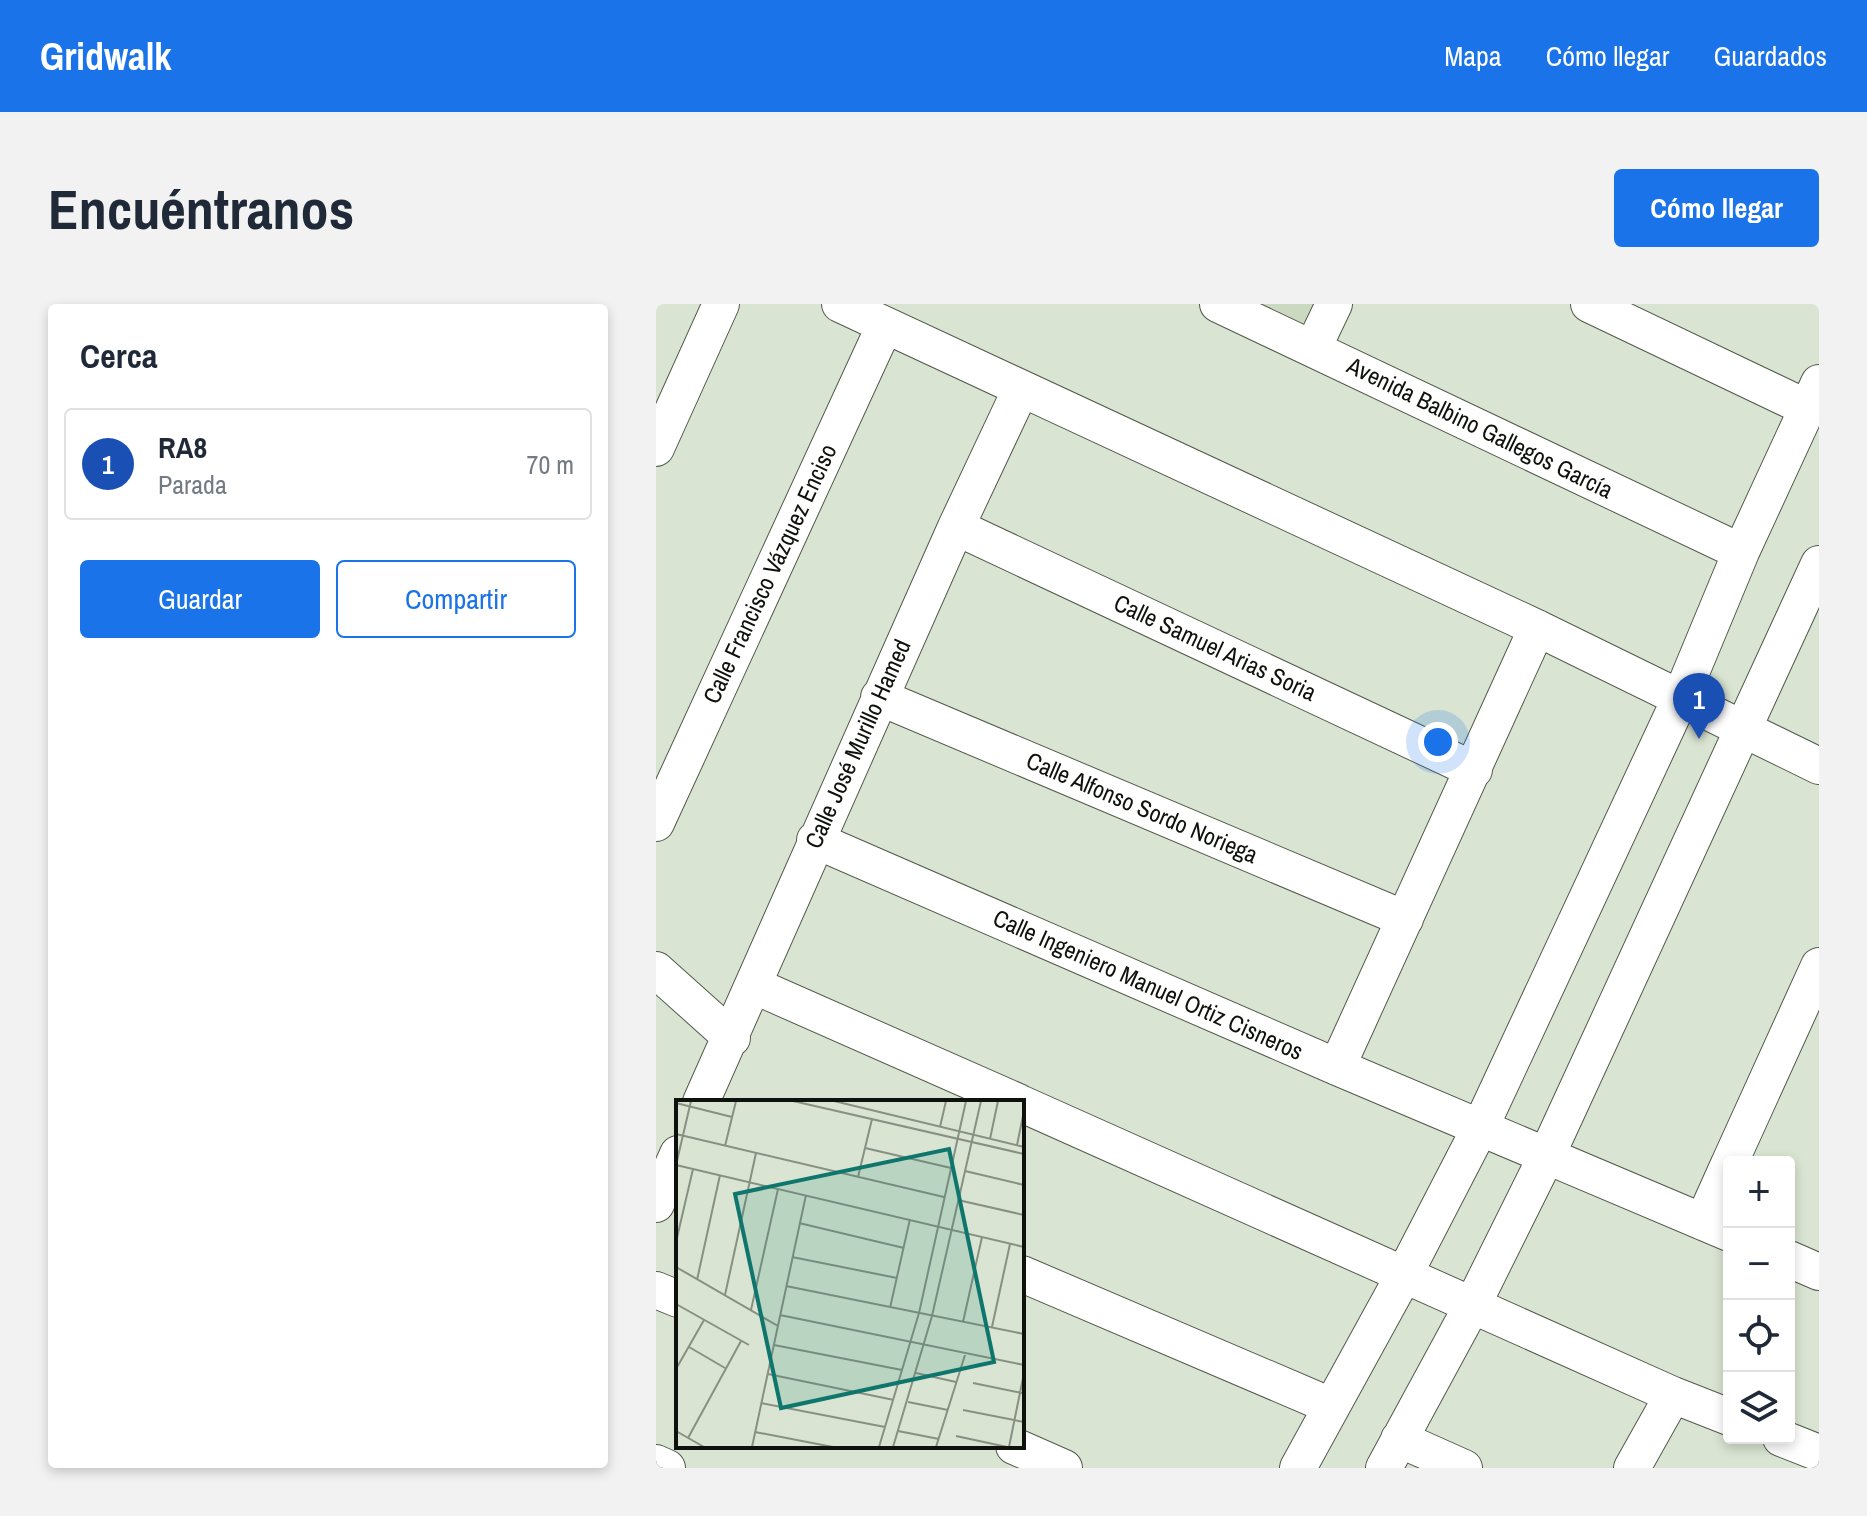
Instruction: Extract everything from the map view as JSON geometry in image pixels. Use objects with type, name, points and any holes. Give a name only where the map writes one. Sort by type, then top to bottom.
[{"type":"street","points":[[656,448],[721,304]]},
{"type":"street","points":[[840,304],[1537,628],[1819,766]]},
{"type":"street","name":"Avenida Balbino Gallegos García","points":[[1218,304],[1741,552]]},
{"type":"street","points":[[1313,348],[1334,304]]},
{"type":"street","points":[[1298,1468],[1480,1128],[1680,699],[1741,552],[1813,395],[1589,304]]},
{"type":"street","name":"Calle Francisco Vázquez Enciso","points":[[656,823],[885,325]]},
{"type":"street","name":"Calle José Murillo Hamed","points":[[702,1100],[755,986],[815,840],[879,697],[1021,389]]},
{"type":"street","name":"Calle Samuel Arias Soria","points":[[956,527],[1474,770]]},
{"type":"street","points":[[1464,1468],[1391,1454],[1473,1304],[1546,1157],[1816,578]]},
{"type":"street","points":[[1337,1067],[1537,628]]},
{"type":"street","name":"Calle Alfonso Sordo Noriega","points":[[879,697],[1405,919]]},
{"type":"street","name":"Calle Ingeniero Manuel Ortiz Cisneros","points":[[815,840],[1716,1228]]},
{"type":"street","points":[[1733,1156],[1819,966]]},
{"type":"street","points":[[656,970],[732,1038]]},
{"type":"street","points":[[755,986],[1013,1100]]},
{"type":"street","points":[[1024,1105],[1723,1415]]},
{"type":"street","points":[[656,1204],[676,1159]]},
{"type":"street","points":[[1716,1228],[1723,1196]]},
{"type":"street","points":[[1795,1262],[1819,1272]]},
{"type":"street","points":[[1024,1275],[1331,1406]]},
{"type":"street","points":[[656,1290],[676,1298]]},
{"type":"street","points":[[1632,1468],[1673,1395]]},
{"type":"street","points":[[1795,1444],[1819,1453]]},
{"type":"street","points":[[1019,1448],[1064,1468]]},
{"type":"street","points":[[656,1463],[667,1468]]},
{"type":"shaded area","points":[[1256,304],[1316,304],[1305,327]]},
{"type":"place","name":"RA8","points":[[1699,739]]}]
